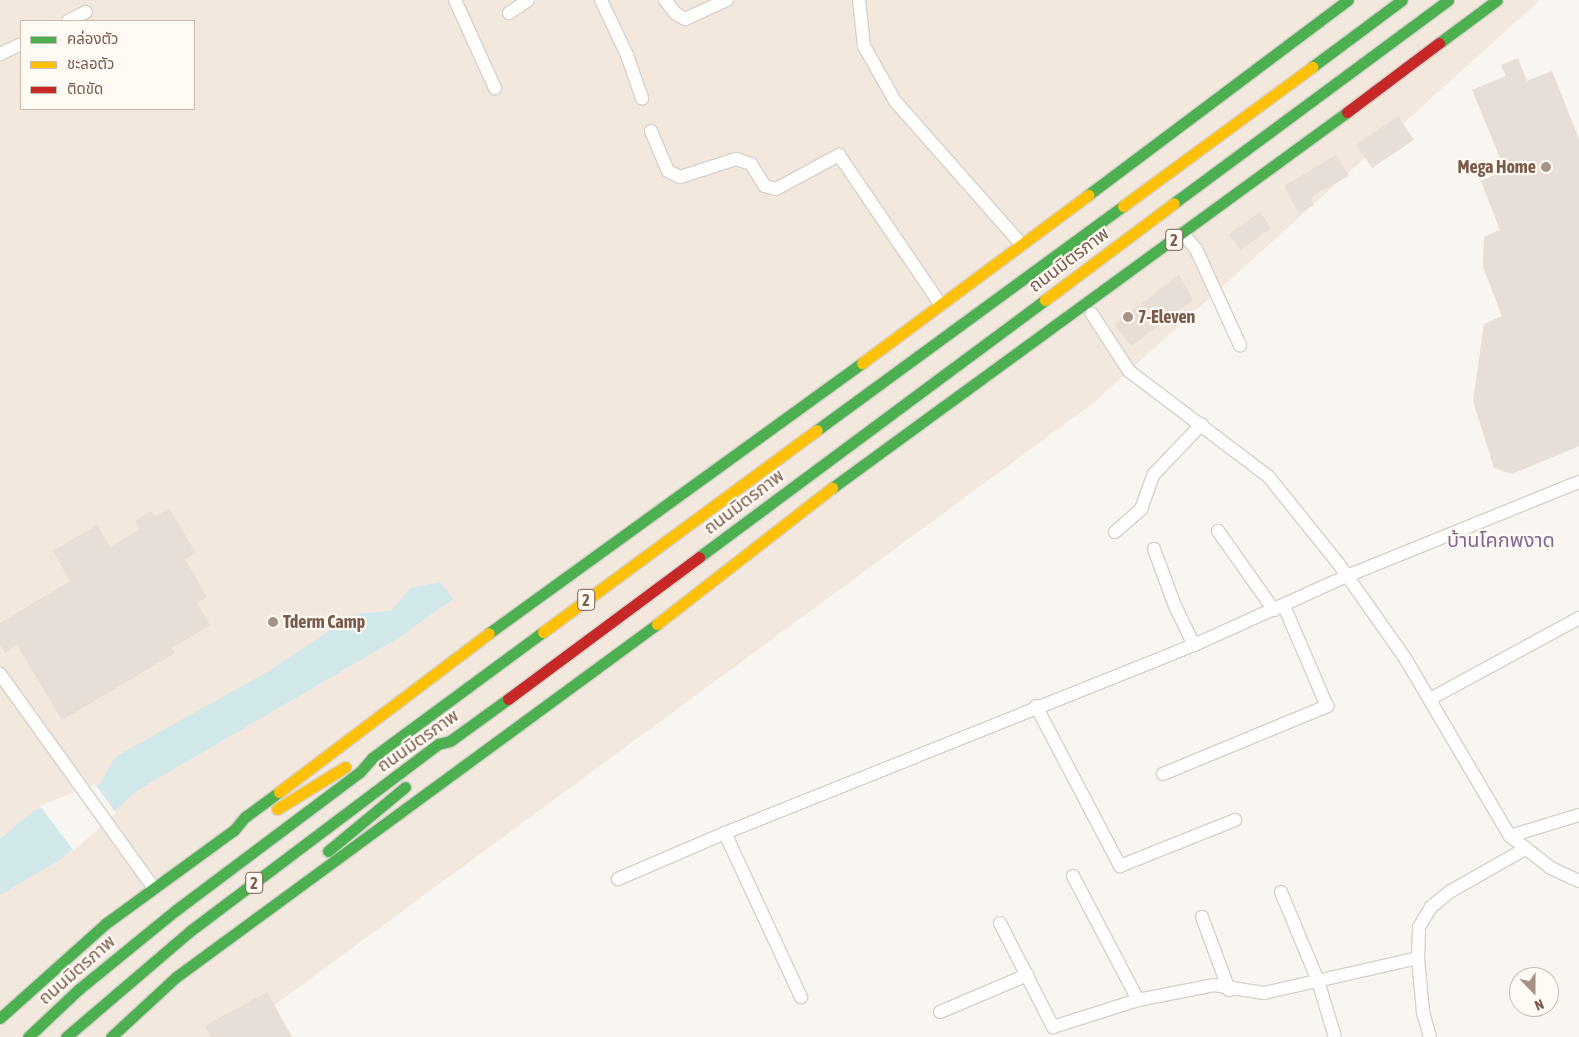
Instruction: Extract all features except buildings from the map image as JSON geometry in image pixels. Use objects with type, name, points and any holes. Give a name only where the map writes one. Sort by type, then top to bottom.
[{"type":"highway","points":[[0,1018],[105,924],[234,830],[244,817],[941,305],[1348,0]]},
{"type":"highway","name":"ถนนมิตรภาพ","points":[[28,1037],[86,983],[176,910],[360,772],[372,758],[1402,0]]},
{"type":"highway","name":"ถนนมิตรภาพ","points":[[66,1037],[190,931],[438,744],[450,741],[1448,0]]},
{"type":"highway","name":"2","points":[[272,905],[282,902],[643,634],[798,512],[1184,234],[1497,0]]},
{"type":"highway","points":[[825,423],[904,332]]},
{"type":"highway","points":[[843,450],[959,396]]},
{"type":"highway","points":[[444,755],[450,741]]},
{"type":"highway","points":[[234,830],[250,826],[352,762],[372,758]]},
{"type":"highway","points":[[111,1037],[176,977],[272,905],[276,893],[414,780]]},
{"type":"street","points":[[455,0],[495,88]]},
{"type":"street","points":[[509,13],[528,0]]},
{"type":"street","points":[[601,0],[627,55],[642,98]]},
{"type":"street","points":[[665,0],[675,13],[686,19],[727,0]]},
{"type":"street","points":[[859,0],[864,46],[895,102],[1022,245]]},
{"type":"street","points":[[70,20],[86,12]]},
{"type":"street","points":[[0,54],[20,44]]},
{"type":"street","points":[[651,131],[668,171],[680,177],[736,159],[751,164],[765,186],[776,189],[839,156],[941,305]]},
{"type":"street","points":[[1184,234],[1196,249],[1240,345]]},
{"type":"street","points":[[1092,314],[1129,370],[1268,476],[1347,576],[1430,699],[1510,836],[1551,868],[1579,881]]},
{"type":"street","points":[[1115,532],[1141,509],[1154,474],[1202,424]]},
{"type":"street","points":[[618,879],[725,833],[1036,706],[1194,645],[1347,576],[1579,482]]},
{"type":"street","points":[[1162,774],[1327,706],[1279,608],[1218,531]]},
{"type":"street","points":[[1154,549],[1175,606],[1194,645]]},
{"type":"street","points":[[1430,699],[1579,618]]},
{"type":"street","points":[[0,674],[154,888]]},
{"type":"street","points":[[1036,706],[1120,866],[1235,820]]},
{"type":"street","points":[[1510,836],[1579,815]]},
{"type":"street","points":[[725,833],[801,996]]},
{"type":"street","points":[[1430,1037],[1423,1012],[1418,958],[1419,927],[1431,907],[1451,891],[1525,849]]},
{"type":"street","points":[[1073,876],[1138,1000]]},
{"type":"street","points":[[1281,892],[1318,981],[1335,1037]]},
{"type":"street","points":[[1202,917],[1229,990]]},
{"type":"street","points":[[1000,923],[1053,1027],[1138,1000],[1214,985],[1229,990],[1264,993],[1418,958]]},
{"type":"street","points":[[940,1012],[1027,975]]},
{"type":"shaded area","points":[[0,0],[1540,0],[1092,404],[231,1037],[0,1037]]},
{"type":"water","points":[[440,582],[453,599],[400,637],[138,790],[61,859],[0,895],[0,839],[33,811],[100,784],[115,757],[267,672],[354,614],[391,611],[410,588]]},
{"type":"pier","points":[[95,784],[116,813],[74,851],[40,806]]},
{"type":"traffic: fast","points":[[1088,195],[1348,0]]},
{"type":"traffic: fast","points":[[1312,67],[1402,0]]},
{"type":"traffic: fast","points":[[1174,203],[1448,0]]},
{"type":"traffic: fast","points":[[1439,43],[1497,0]]},
{"type":"traffic: fast","points":[[832,488],[1347,112]]},
{"type":"traffic: fast","points":[[817,430],[1123,206]]},
{"type":"traffic: fast","points":[[699,557],[1045,300]]},
{"type":"traffic: fast","points":[[489,633],[862,363]]},
{"type":"traffic: fast","points":[[111,1037],[176,977],[657,624]]},
{"type":"traffic: fast","points":[[28,1037],[79,989],[176,910],[360,772],[372,758],[543,632]]},
{"type":"traffic: fast","points":[[66,1037],[190,931],[438,744],[450,741],[508,699]]},
{"type":"traffic: fast","points":[[328,851],[405,787]]},
{"type":"traffic: fast","points":[[0,1018],[105,924],[234,830],[245,817],[279,792]]},
{"type":"traffic: slow","points":[[1123,206],[1312,67]]},
{"type":"traffic: slow","points":[[862,363],[1088,195]]},
{"type":"traffic: slow","points":[[1045,300],[1174,203]]},
{"type":"traffic: slow","points":[[543,632],[817,430]]},
{"type":"traffic: slow","points":[[657,624],[832,488]]},
{"type":"traffic: slow","points":[[279,792],[489,633]]},
{"type":"traffic: slow","points":[[277,809],[345,767]]},
{"type":"traffic: jam","points":[[1347,112],[1439,43]]},
{"type":"traffic: jam","points":[[508,699],[699,557]]},
{"type":"place","name":"Mega Home","points":[[1546,167]]},
{"type":"place","name":"7-Eleven","points":[[1128,317]]},
{"type":"place","name":"Tderm Camp","points":[[273,622]]},
{"type":"district","name":"บ้านโคกพงาด","points":[[1501,539]]}]
